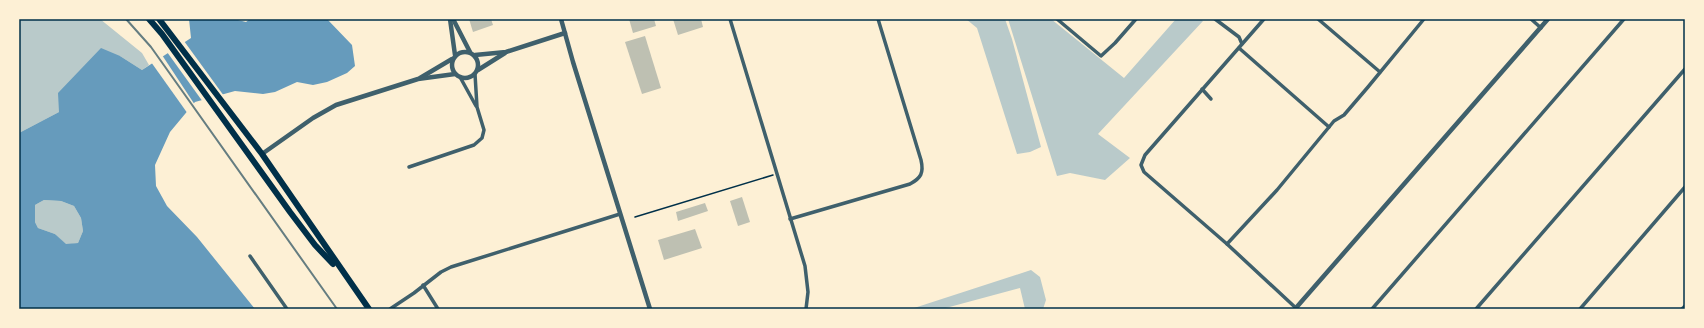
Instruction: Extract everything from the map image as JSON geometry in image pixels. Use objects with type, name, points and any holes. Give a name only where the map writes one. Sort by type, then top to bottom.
[{"type":"highway","points":[[149,19],[162,34],[252,161],[316,245],[347,278]]},
{"type":"highway","points":[[159,19],[262,154],[369,309]]},
{"type":"street","points":[[409,167],[474,145],[482,138],[484,130],[477,107],[452,67],[454,57],[450,19]]},
{"type":"street","points":[[453,19],[478,62],[476,72],[477,107]]},
{"type":"street","points":[[561,19],[650,309]]},
{"type":"street","points":[[730,19],[807,278],[806,309]]},
{"type":"street","points":[[790,219],[910,184],[920,177],[922,172],[921,160],[878,19]]},
{"type":"street","points":[[1057,19],[1101,56],[1115,43],[1136,19]]},
{"type":"street","points":[[1215,19],[1239,37],[1242,44]]},
{"type":"street","points":[[1264,19],[1145,155],[1141,165],[1144,172],[1227,244],[1296,309],[1548,19]]},
{"type":"street","points":[[1318,19],[1380,72]]},
{"type":"street","points":[[1227,244],[1277,190],[1334,121],[1344,115],[1422,19]]},
{"type":"street","points":[[1531,19],[1541,28]]},
{"type":"street","points":[[1372,309],[1624,19]]},
{"type":"street","points":[[252,161],[313,118],[336,105],[418,78],[462,51],[472,54],[506,52],[565,33]]},
{"type":"street","points":[[1239,48],[1329,127]]},
{"type":"street","points":[[418,78],[458,76],[468,78],[506,52]]},
{"type":"street","points":[[1476,309],[1685,69]]},
{"type":"street","points":[[1202,90],[1211,99]]},
{"type":"street","points":[[1580,309],[1685,187]]},
{"type":"street","points":[[390,309],[441,272],[451,267],[620,214]]},
{"type":"street","points":[[250,256],[287,309]]},
{"type":"street","points":[[423,285],[438,309]]},
{"type":"street","points":[[1682,309],[1685,306]]},
{"type":"path","points":[[635,217],[776,174]]},
{"type":"shaded area","points":[[19,19],[100,19],[142,53],[149,65],[142,70],[120,56],[59,112],[19,133]]},
{"type":"shaded area","points":[[966,19],[1005,19],[1012,39],[1041,147],[1030,152],[1017,154],[977,28]]},
{"type":"shaded area","points":[[1008,19],[1051,19],[1124,78],[1176,19],[1200,19],[1203,21],[1098,134],[1130,158],[1105,180],[1070,173],[1057,176]]},
{"type":"shaded area","points":[[44,200],[61,201],[74,206],[81,218],[83,231],[78,243],[66,245],[55,234],[38,228],[35,222],[35,205]]},
{"type":"shaded area","points":[[1031,270],[1040,277],[1046,300],[1043,309],[1025,309],[1020,288],[942,309],[911,309]]},
{"type":"water","points":[[189,19],[234,19],[246,22],[250,19],[327,19],[352,45],[355,66],[347,73],[327,82],[313,85],[297,82],[275,92],[263,94],[235,91],[195,102],[170,132],[155,165],[156,186],[167,206],[197,237],[255,309],[19,309],[19,133],[59,112],[58,93],[101,48],[120,56],[142,70],[191,38]],"holes":[[[44,200],[61,201],[74,206],[81,218],[83,231],[78,243],[66,244],[55,234],[38,228],[35,222],[35,205]]]},
{"type":"pier","points":[[184,41],[224,96],[203,102],[167,52]]},
{"type":"pier","points":[[162,55],[195,105],[188,114],[151,62]]},
{"type":"building","points":[[469,19],[491,19],[493,25],[473,32]]},
{"type":"building","points":[[629,19],[654,19],[656,26],[633,33]]},
{"type":"building","points":[[673,19],[701,19],[703,27],[678,35]]},
{"type":"building","points":[[645,36],[661,88],[642,94],[625,42]]},
{"type":"building","points":[[742,197],[750,222],[738,226],[730,201]]},
{"type":"building","points":[[705,203],[708,211],[678,221],[676,212]]},
{"type":"building","points":[[695,229],[702,248],[664,260],[658,240]]},
{"type":"railway","points":[[126,19],[151,47],[337,309]]}]
